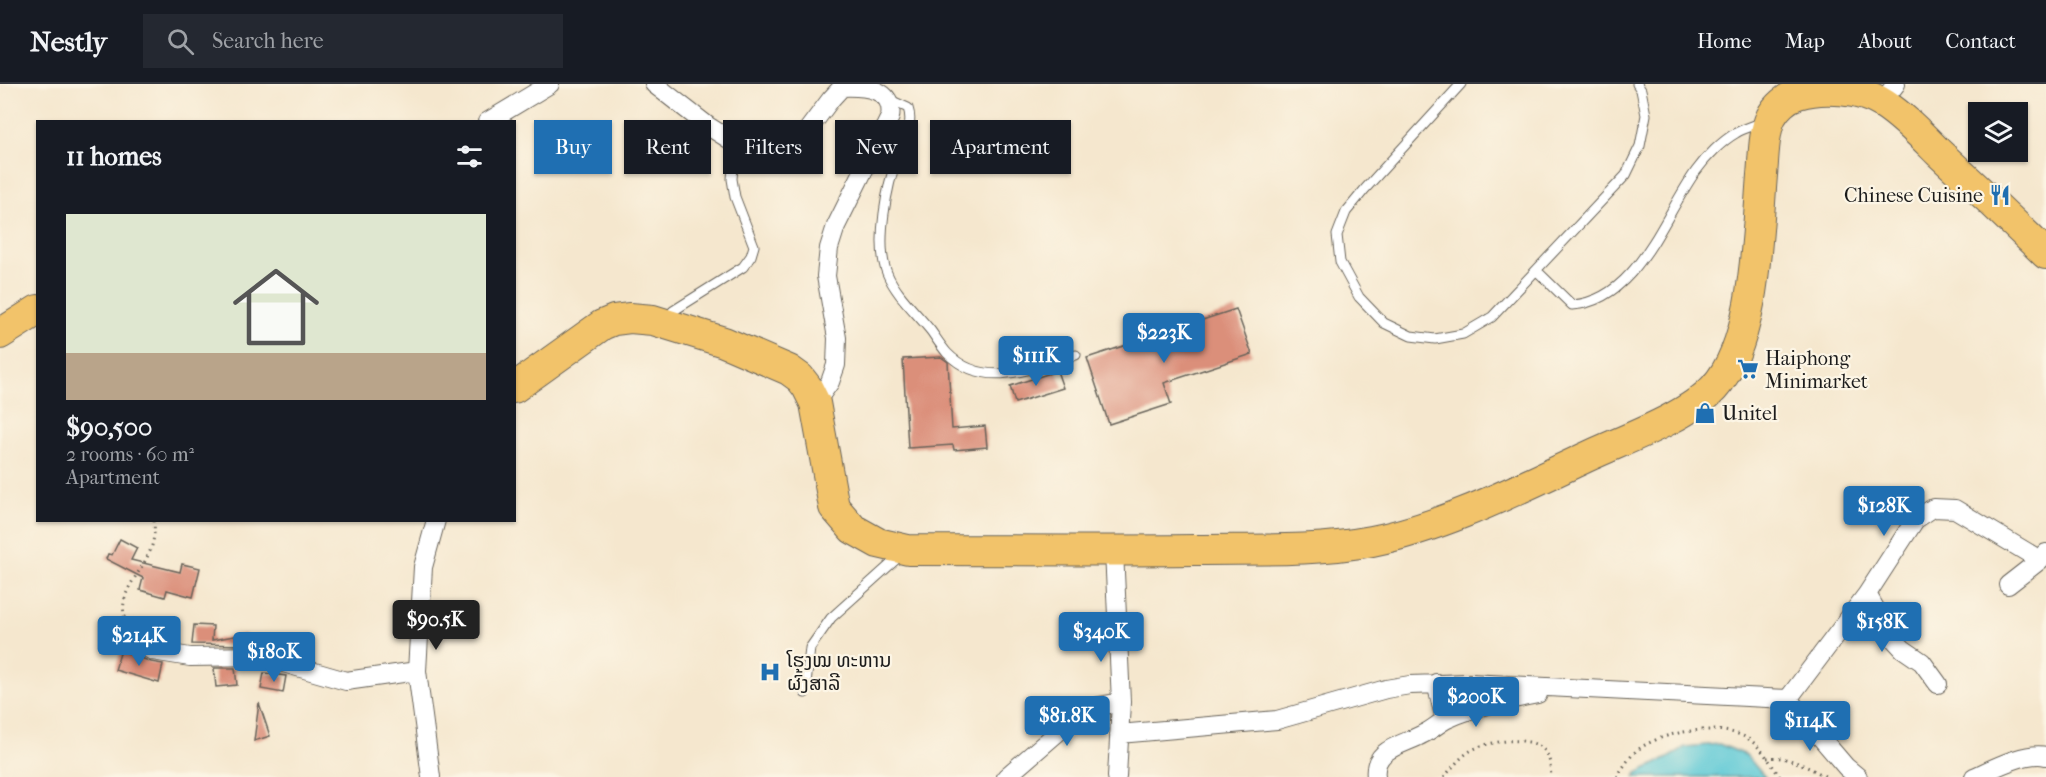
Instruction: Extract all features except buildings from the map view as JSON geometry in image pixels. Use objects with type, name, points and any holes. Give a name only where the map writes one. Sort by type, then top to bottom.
[{"type":"highway","points":[[516,387],[591,331],[608,322],[642,318],[669,324],[752,352],[800,378],[815,404],[834,507],[853,529],[878,543],[908,550],[1302,549],[1373,540],[1438,522],[1542,478],[1682,413],[1713,389],[1726,372],[1737,347],[1746,315],[1754,270],[1764,151],[1770,119],[1780,105],[1795,94],[1815,90],[1859,94],[1889,93],[1909,124],[2046,254]]},
{"type":"highway","points":[[0,334],[36,311]]},
{"type":"street","points":[[491,120],[550,84]]},
{"type":"street","points":[[654,84],[723,136]]},
{"type":"street","points":[[815,120],[842,87],[860,86],[875,90],[887,98],[892,108],[890,117],[836,226],[829,248],[826,276],[837,338],[836,365],[830,382],[815,404]]},
{"type":"street","points":[[1788,699],[1867,594],[1915,520],[1933,508],[1955,509],[2043,557],[2008,585]]},
{"type":"street","points":[[431,777],[417,671],[423,567],[435,522]]},
{"type":"street","points":[[1114,551],[1121,702],[1117,777]]},
{"type":"street","points":[[1867,594],[1890,635],[1903,649],[1922,662],[1938,684]]},
{"type":"street","points":[[131,639],[153,651],[190,657],[259,656],[346,681],[417,671]]},
{"type":"street","points":[[1119,734],[1277,720],[1386,689],[1436,684],[1469,683],[1788,699],[1846,767],[1858,777]]},
{"type":"street","points":[[1436,684],[1445,720]]},
{"type":"street","points":[[1376,777],[1375,766],[1386,751],[1395,745],[1421,736],[1445,720],[1492,703],[1567,688]]},
{"type":"street","points":[[1006,777],[1079,714],[1099,706],[1121,702]]},
{"type":"street","points":[[1974,777],[2006,763],[2039,754],[2046,756]]},
{"type":"lane","points":[[1461,84],[1346,212],[1337,235],[1340,262],[1359,297],[1384,323],[1411,336],[1435,339],[1463,334],[1492,317],[1537,272],[1626,175],[1640,146],[1646,115],[1641,90],[1637,84]]},
{"type":"lane","points":[[887,98],[908,108],[910,116],[910,125],[895,164],[885,209],[882,247],[886,271],[897,291],[920,316],[948,354],[976,371],[995,375],[1014,374],[1076,355]]},
{"type":"lane","points":[[1537,272],[1572,305],[1590,302],[1601,297],[1621,282],[1648,253],[1696,171],[1713,152],[1736,133],[1770,119]]},
{"type":"lane","points":[[669,324],[673,311],[742,267],[751,256],[754,246],[735,197],[732,174]]},
{"type":"lane","points":[[805,693],[810,648],[831,618],[908,550]]},
{"type":"path","points":[[131,639],[124,618],[126,596],[131,582],[150,553],[154,522]]},
{"type":"path","points":[[1617,777],[1634,753],[1654,741],[1679,733],[1713,729],[1732,732],[1748,739],[1761,750],[1780,777]]},
{"type":"path","points":[[1444,777],[1460,759],[1476,748],[1497,742],[1519,740],[1535,744],[1545,750],[1550,762],[1551,777]]},
{"type":"path","points":[[1767,758],[1779,756],[1827,777]]},
{"type":"water","points":[[1719,744],[1746,755],[1765,777],[1635,777],[1637,773],[1685,747]]},
{"type":"place","name":"Chinese Cuisine","points":[[2000,195]]},
{"type":"place","name":"Haiphong Minimarket","points":[[1748,369]]},
{"type":"place","name":"Unitel","points":[[1705,413]]},
{"type":"place","name":"ໂຮງໝ ທະຫານ ຜົ້ງສາລີ","points":[[770,672]]}]
